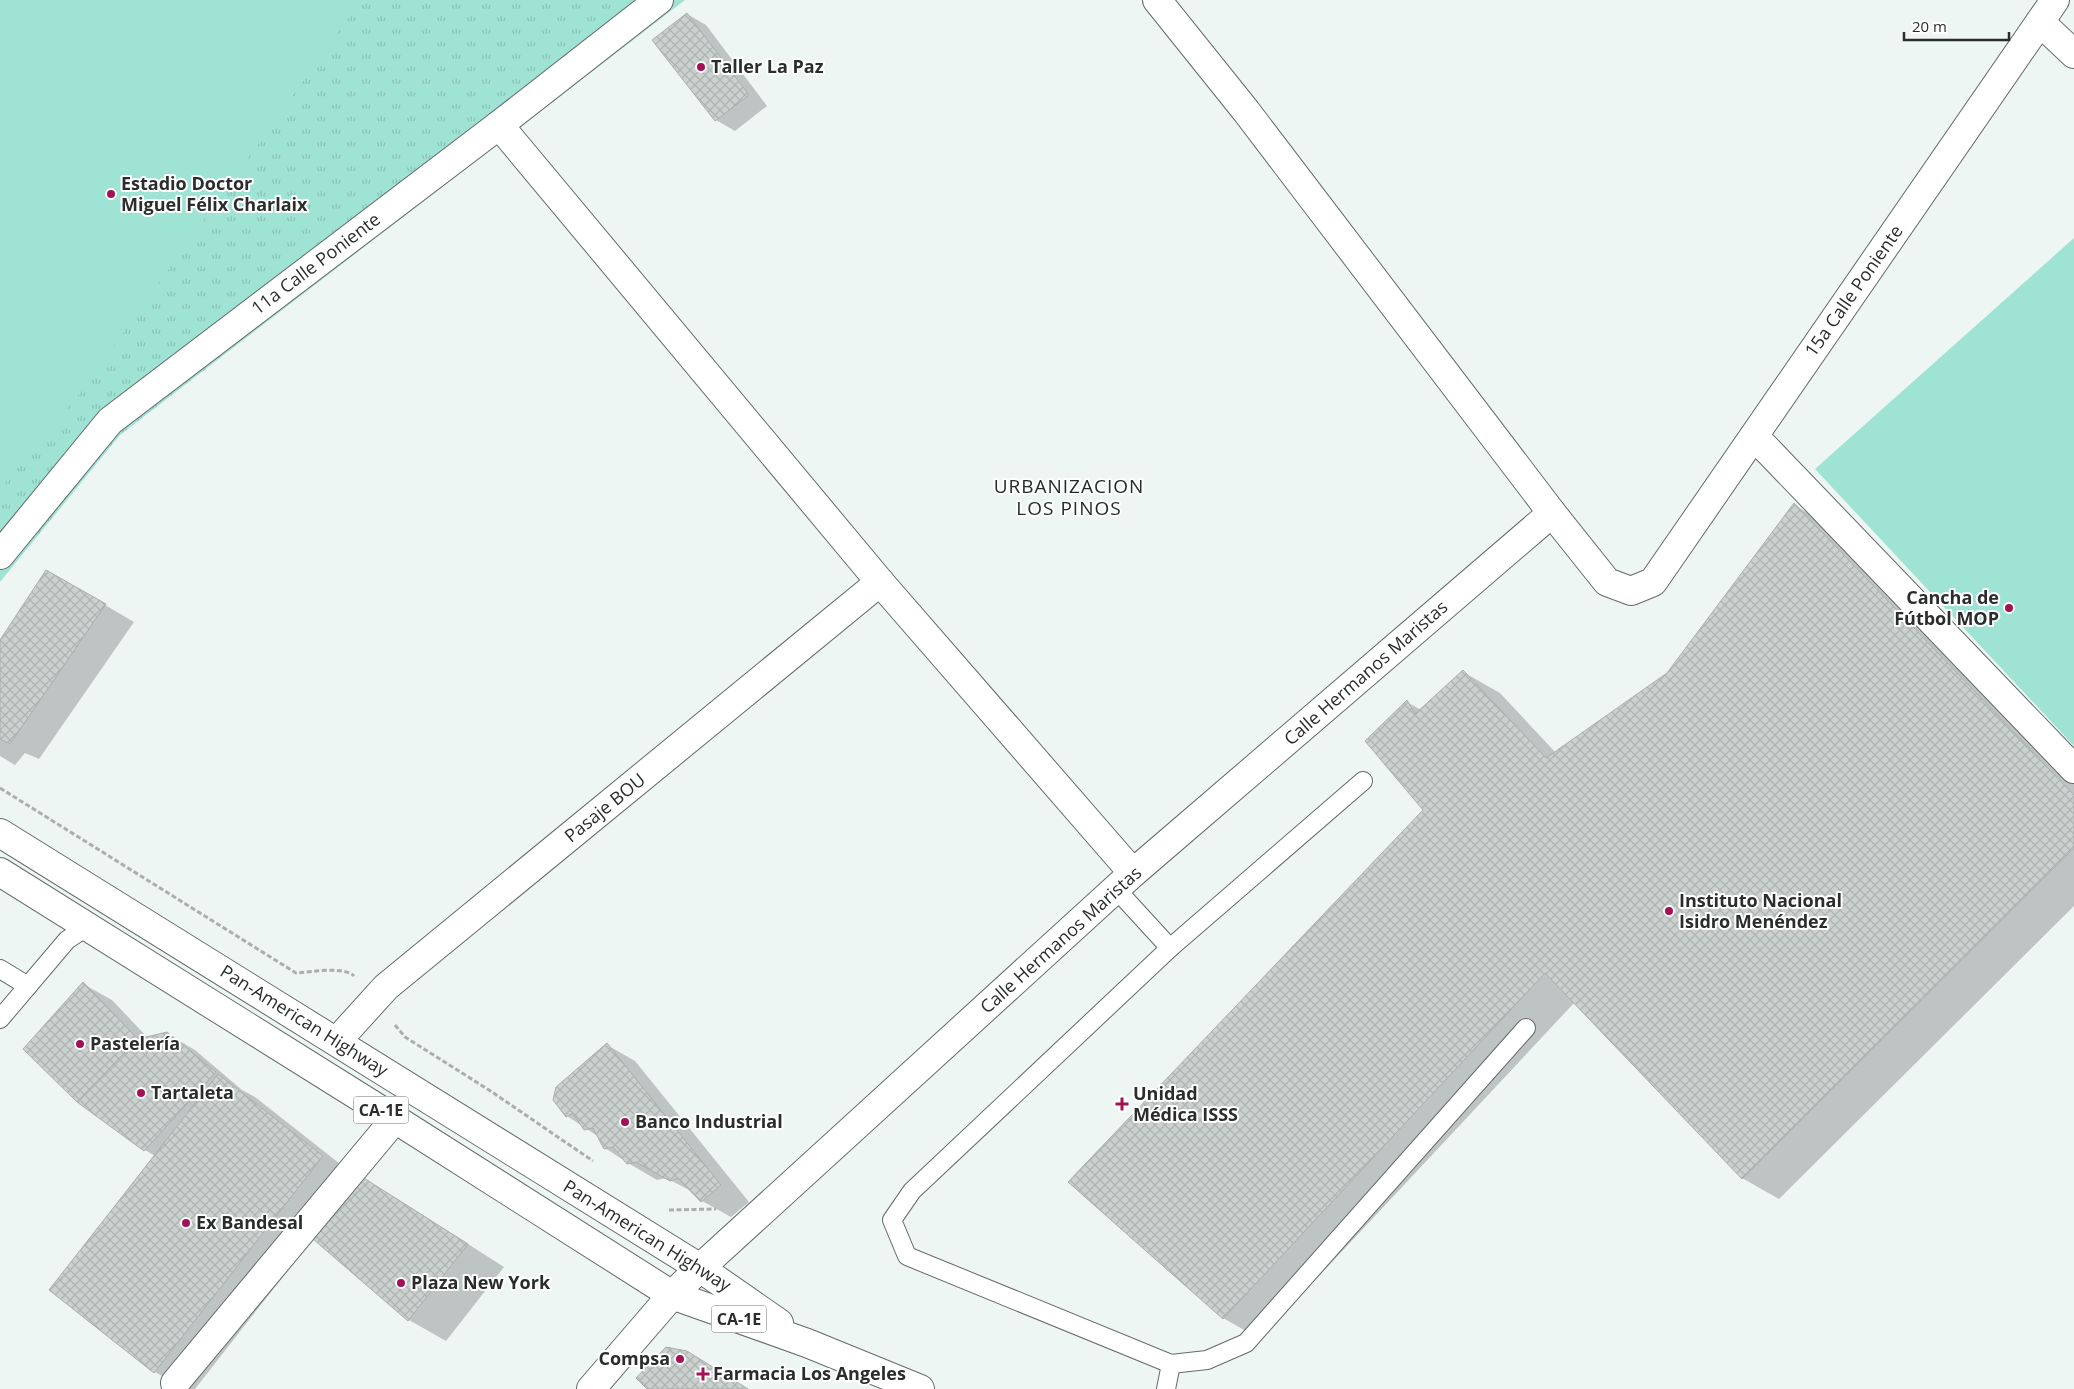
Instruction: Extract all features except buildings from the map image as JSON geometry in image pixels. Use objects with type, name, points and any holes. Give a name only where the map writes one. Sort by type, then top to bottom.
[{"type":"main road","name":"11a Calle Poniente","points":[[0,555],[110,421],[499,125],[659,0]]},
{"type":"main road","points":[[1157,0],[1246,111],[1552,513]]},
{"type":"main road","name":"15a Calle Poniente","points":[[1552,513],[1607,582],[1631,591],[1653,582],[2055,0]]},
{"type":"main road","points":[[2040,22],[2074,54]]},
{"type":"main road","points":[[499,125],[880,582],[1125,881]]},
{"type":"main road","points":[[1754,436],[2074,769]]},
{"type":"main road","name":"Calle Hermanos Maristas","points":[[591,1389],[672,1295],[746,1226],[1125,881],[1552,513]]},
{"type":"main road","name":"Pasaje BOU","points":[[337,1041],[376,997],[880,582]]},
{"type":"main road","name":"Pan-American Highway","points":[[0,833],[700,1268],[806,1343]]},
{"type":"main road","name":"Pan-American Highway","points":[[0,872],[672,1295],[806,1343],[920,1389]]},
{"type":"main road","points":[[174,1382],[395,1119]]},
{"type":"lane","points":[[1363,781],[1170,948],[912,1191],[892,1220],[907,1256],[1171,1364],[1207,1360],[1246,1343],[1526,1028]]},
{"type":"lane","points":[[1125,881],[1170,948]]},
{"type":"lane","points":[[0,1019],[67,940],[88,926]]},
{"type":"lane","points":[[0,969],[28,986]]},
{"type":"lane","points":[[1166,1389],[1171,1364]]},
{"type":"path","points":[[0,788],[296,973],[328,970],[351,973],[376,997],[388,1017],[405,1038],[488,1090],[599,1165]]},
{"type":"path","points":[[666,1210],[716,1208],[746,1226]]},
{"type":"green space","points":[[0,0],[685,0],[120,435],[0,582]]},
{"type":"green space","name":"Estadio Doctor Miguel Félix Charlaix","points":[[0,0],[361,0],[84,388],[0,489]]},
{"type":"green space","name":"Cancha de Fútbol MOP","points":[[2074,238],[2074,746],[1815,469]]},
{"type":"place","name":"Taller La Paz","points":[[701,67]]},
{"type":"place","name":"Estadio Doctor Miguel Félix Charlaix","points":[[111,194]]},
{"type":"place","name":"Cancha de Fútbol MOP","points":[[2009,608]]},
{"type":"place","name":"Instituto Nacional Isidro Menéndez","points":[[1669,911]]},
{"type":"place","name":"Pastelería","points":[[80,1044]]},
{"type":"place","name":"Tartaleta","points":[[141,1093]]},
{"type":"place","name":"Unidad Médica ISSS","points":[[1122,1104]]},
{"type":"place","name":"Banco Industrial","points":[[625,1122]]},
{"type":"place","name":"Ex Bandesal","points":[[186,1223]]},
{"type":"place","name":"Plaza New York","points":[[401,1283]]},
{"type":"place","name":"Compsa","points":[[680,1359]]},
{"type":"place","name":"Farmacia Los Angeles","points":[[703,1374]]},
{"type":"district","name":"URBANIZACION LOS PINOS","points":[[1069,497]]}]
